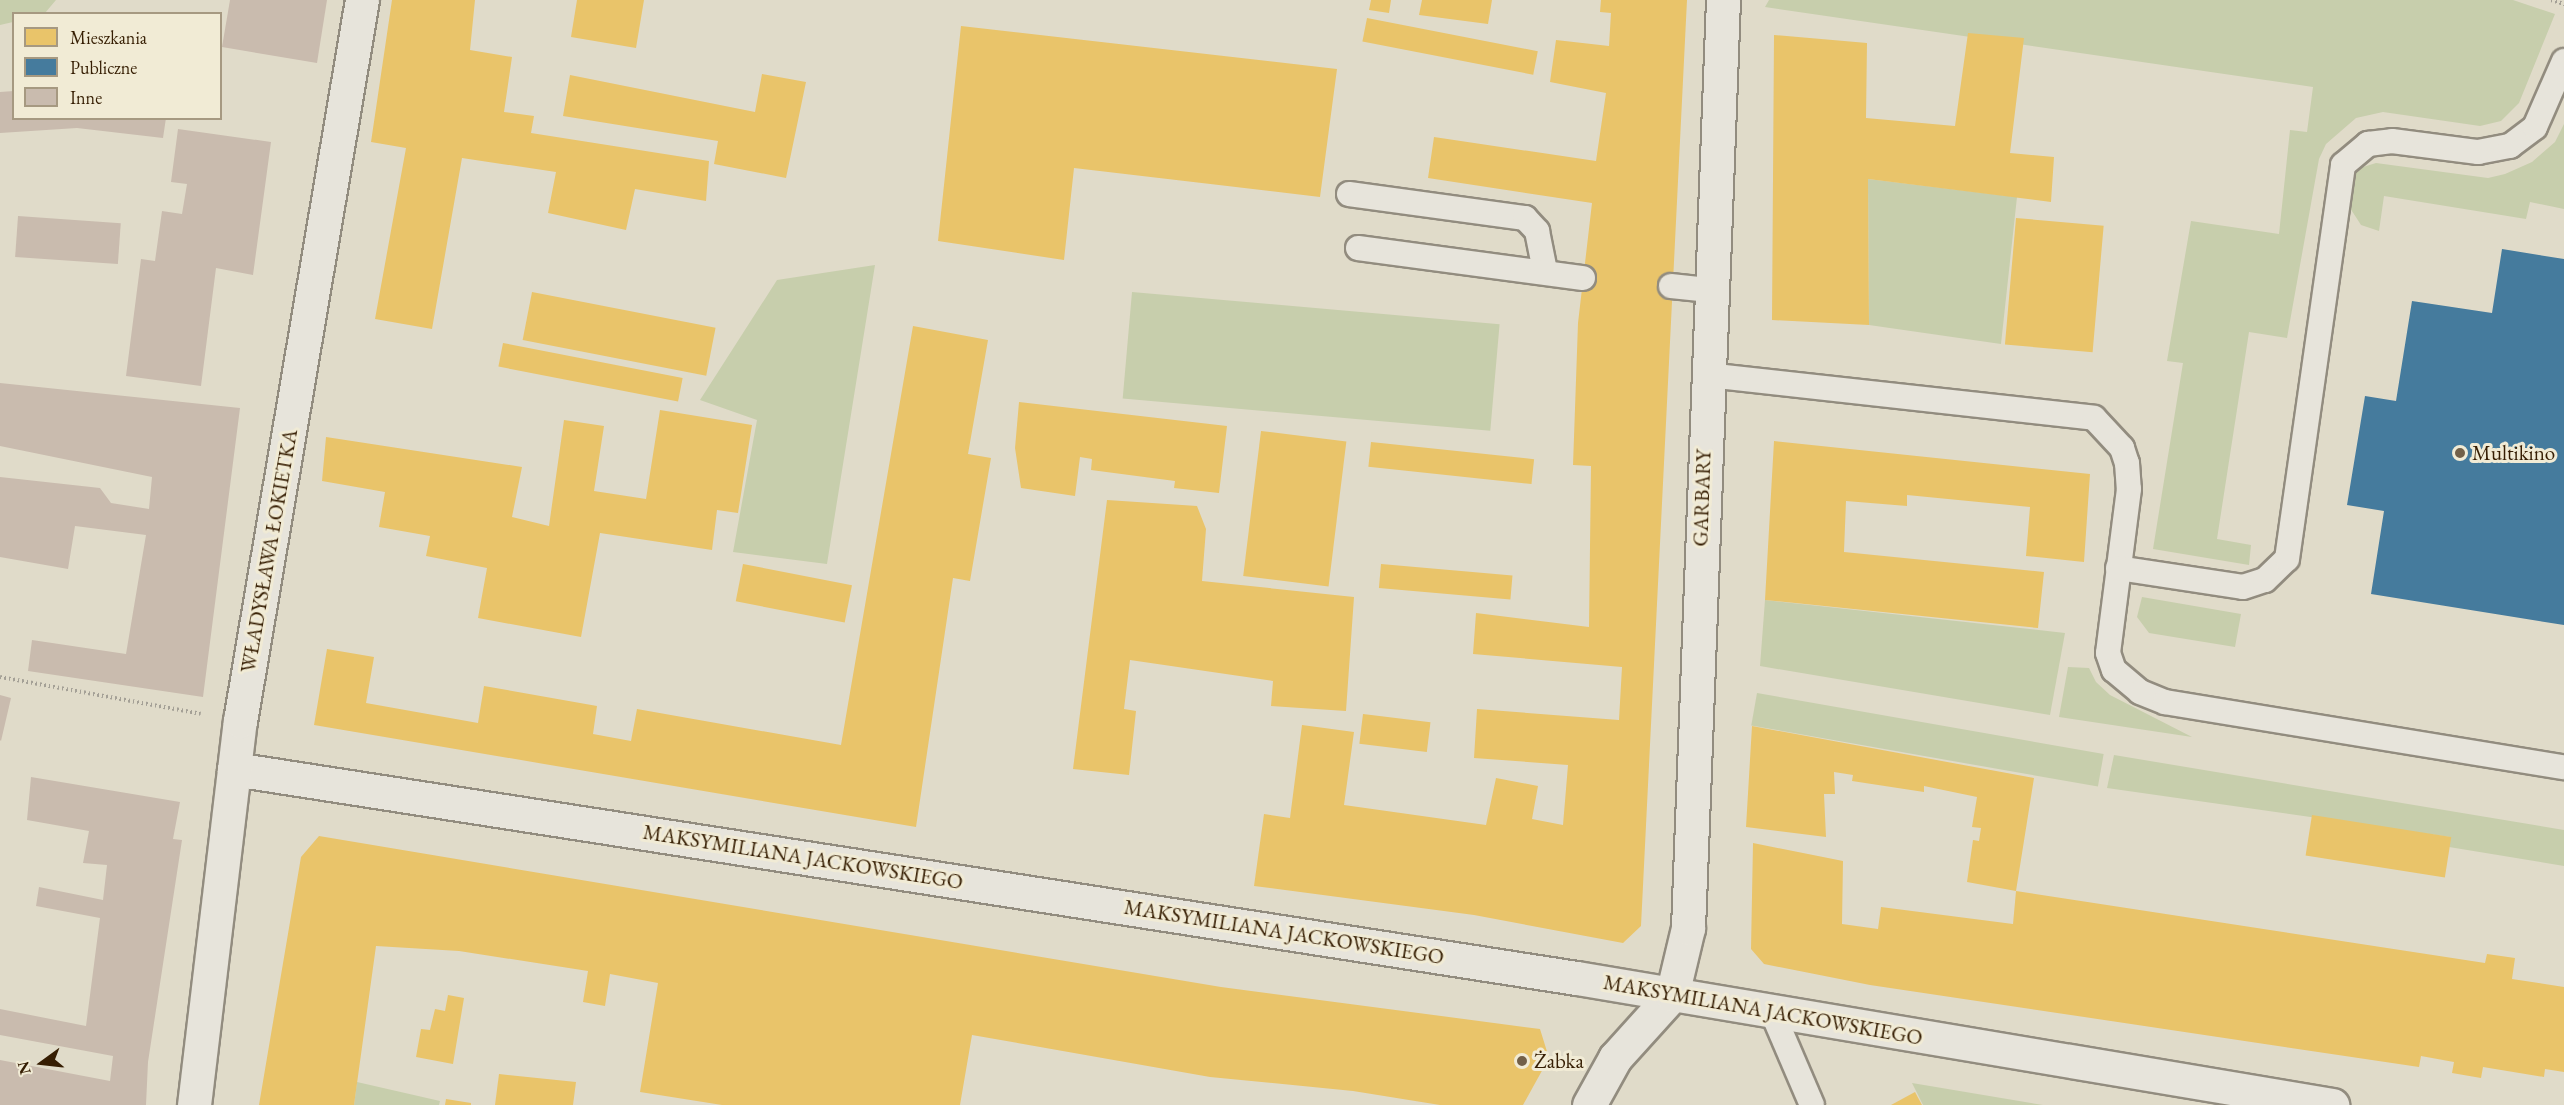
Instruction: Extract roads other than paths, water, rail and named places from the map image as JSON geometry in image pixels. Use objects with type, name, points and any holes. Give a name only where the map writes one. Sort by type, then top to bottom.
[{"type":"street","name":"WŁADYSŁAWA ŁOKIETKA","points":[[194,1105],[240,721],[362,0]]},
{"type":"street","name":"GARBARY","points":[[1672,994],[1688,928],[1710,290],[1723,0]]},
{"type":"street","name":"MAKSYMILIANA JACKOWSKIEGO","points":[[234,769],[1672,994],[1773,1014],[2332,1105]]},
{"type":"street","points":[[1589,1105],[1615,1058],[1672,994]]},
{"type":"lane","points":[[2118,568],[2243,586],[2265,580],[2287,560],[2343,165],[2368,144],[2392,141],[2478,152],[2510,146],[2535,127],[2564,61]]},
{"type":"lane","points":[[1349,194],[1525,218],[1537,231],[1545,271]]},
{"type":"lane","points":[[1358,248],[1545,271],[1583,278]]},
{"type":"lane","points":[[1671,286],[1710,290]]},
{"type":"lane","points":[[1707,375],[2094,418],[2122,448],[2127,463],[2129,489],[2108,653],[2114,669],[2127,682],[2165,702],[2564,767]]},
{"type":"lane","points":[[1773,1014],[1812,1105]]},
{"type":"place","name":"Multikino","points":[[2460,453]]},
{"type":"place","name":"Żabka","points":[[1522,1061]]}]
